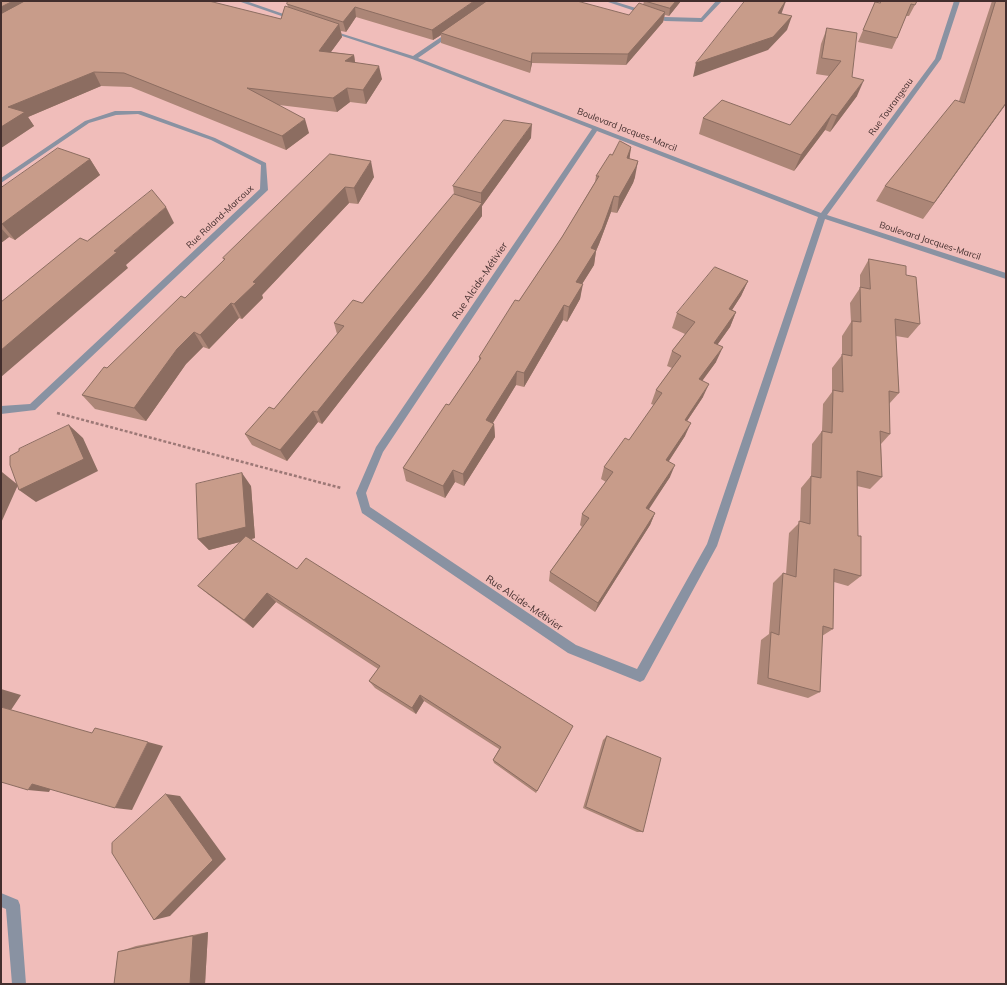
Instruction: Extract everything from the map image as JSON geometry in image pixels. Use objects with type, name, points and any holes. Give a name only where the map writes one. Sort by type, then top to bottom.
[{"type":"street","points":[[241,1],[303,21]]},
{"type":"street","points":[[258,6],[268,1]]},
{"type":"street","points":[[608,1],[665,19],[702,20],[719,1]]},
{"type":"street","name":"Rue Tourangeau","points":[[822,216],[938,59],[957,1]]},
{"type":"street","points":[[414,58],[458,27]]},
{"type":"street","name":"Boulevard Jacques-Marcil","points":[[325,29],[414,58],[822,216],[1006,276]]},
{"type":"street","name":"Rue Roland-Marcoux","points":[[1,181],[87,122],[115,113],[139,112],[213,139],[264,164],[264,190],[32,407]]},
{"type":"street","name":"Rue Alcide-Métivier","points":[[596,128],[379,450],[361,493],[366,510],[572,649],[640,676],[712,546],[822,216]]},
{"type":"street","points":[[1,410],[32,407]]},
{"type":"street","points":[[1,900],[13,905],[19,984]]},
{"type":"path","points":[[32,407],[361,493]]},
{"type":"building","points":[[1,1],[13,1],[1,7]]},
{"type":"building","points":[[25,1],[209,1],[281,19],[285,6],[339,24],[319,51],[354,55],[345,61],[379,66],[363,90],[347,88],[333,98],[247,88],[305,119],[282,136],[124,73],[94,72],[8,107],[25,112],[1,127],[1,14]]},
{"type":"building","points":[[288,1],[474,1],[432,30],[355,7],[343,22],[287,4]]},
{"type":"building","points":[[487,1],[577,1],[629,15],[639,3],[665,12],[628,54],[532,53],[531,62],[441,33]]},
{"type":"building","points":[[645,1],[676,1],[670,8]]},
{"type":"building","points":[[745,1],[785,2],[778,13],[792,16],[773,37],[696,63]]},
{"type":"building","points":[[881,1],[917,1],[915,5],[911,4],[897,38],[863,30],[875,2],[880,3]]},
{"type":"building","points":[[996,1],[1006,1],[1006,103],[934,203],[885,186],[955,100],[964,103]]},
{"type":"building","points":[[827,28],[857,33],[852,77],[864,80],[837,116],[832,114],[801,155],[703,118],[722,100],[790,125],[841,61],[822,58]]},
{"type":"building","points":[[504,120],[532,124],[481,193],[453,186]]},
{"type":"building","points":[[620,141],[631,147],[627,158],[638,161],[619,197],[614,196],[602,229],[591,248],[596,250],[576,282],[583,284],[569,307],[564,305],[524,373],[517,371],[486,420],[494,424],[463,474],[453,470],[443,486],[403,468],[446,404],[449,405],[481,358],[479,357],[515,300],[519,301],[562,237],[599,176],[596,176],[610,154],[612,155]]},
{"type":"building","points":[[58,148],[90,159],[2,224],[1,188]]},
{"type":"building","points":[[330,154],[371,161],[354,188],[345,187],[253,282],[256,283],[234,304],[231,303],[200,335],[194,332],[177,349],[134,408],[82,395],[104,367],[107,368],[181,296],[185,298],[225,259],[223,258]]},
{"type":"building","points":[[152,190],[166,207],[114,251],[117,252],[1,350],[1,302],[80,238],[87,241]]},
{"type":"building","points":[[454,194],[482,203],[427,275],[317,412],[313,411],[280,450],[245,434],[269,407],[274,409],[344,326],[334,323],[353,300],[362,303]]},
{"type":"building","points":[[869,259],[906,266],[906,275],[916,277],[920,324],[895,319],[899,393],[889,391],[890,434],[880,431],[882,477],[857,471],[858,536],[861,536],[861,576],[834,569],[833,629],[823,626],[820,692],[768,678],[771,632],[779,635],[783,573],[796,577],[799,521],[810,524],[811,476],[821,478],[822,431],[832,433],[833,390],[843,392],[842,354],[852,356],[852,321],[861,322],[860,287],[870,289]]},
{"type":"building","points":[[715,267],[748,281],[729,309],[736,312],[714,343],[723,347],[699,379],[709,384],[685,420],[691,423],[666,460],[675,465],[646,508],[655,513],[598,603],[550,572],[589,518],[582,514],[613,472],[604,467],[625,438],[629,440],[662,393],[656,390],[681,356],[672,351],[695,322],[677,313]]},
{"type":"building","points":[[69,425],[84,459],[19,490],[10,465],[10,456],[19,451],[19,449]]},
{"type":"building","points":[[242,473],[246,527],[198,539],[196,484]]},
{"type":"building","points":[[246,536],[297,569],[306,558],[573,726],[537,791],[493,760],[501,747],[420,695],[412,708],[369,681],[380,666],[267,593],[244,620],[198,586]]},
{"type":"building","points":[[1,707],[92,733],[95,728],[148,742],[115,808],[32,784],[28,790],[1,782]]},
{"type":"building","points":[[607,736],[661,758],[643,832],[586,807]]},
{"type":"building","points":[[166,794],[213,860],[154,920],[112,853],[112,843]]},
{"type":"building","points":[[193,936],[190,984],[114,984],[118,952]]}]
